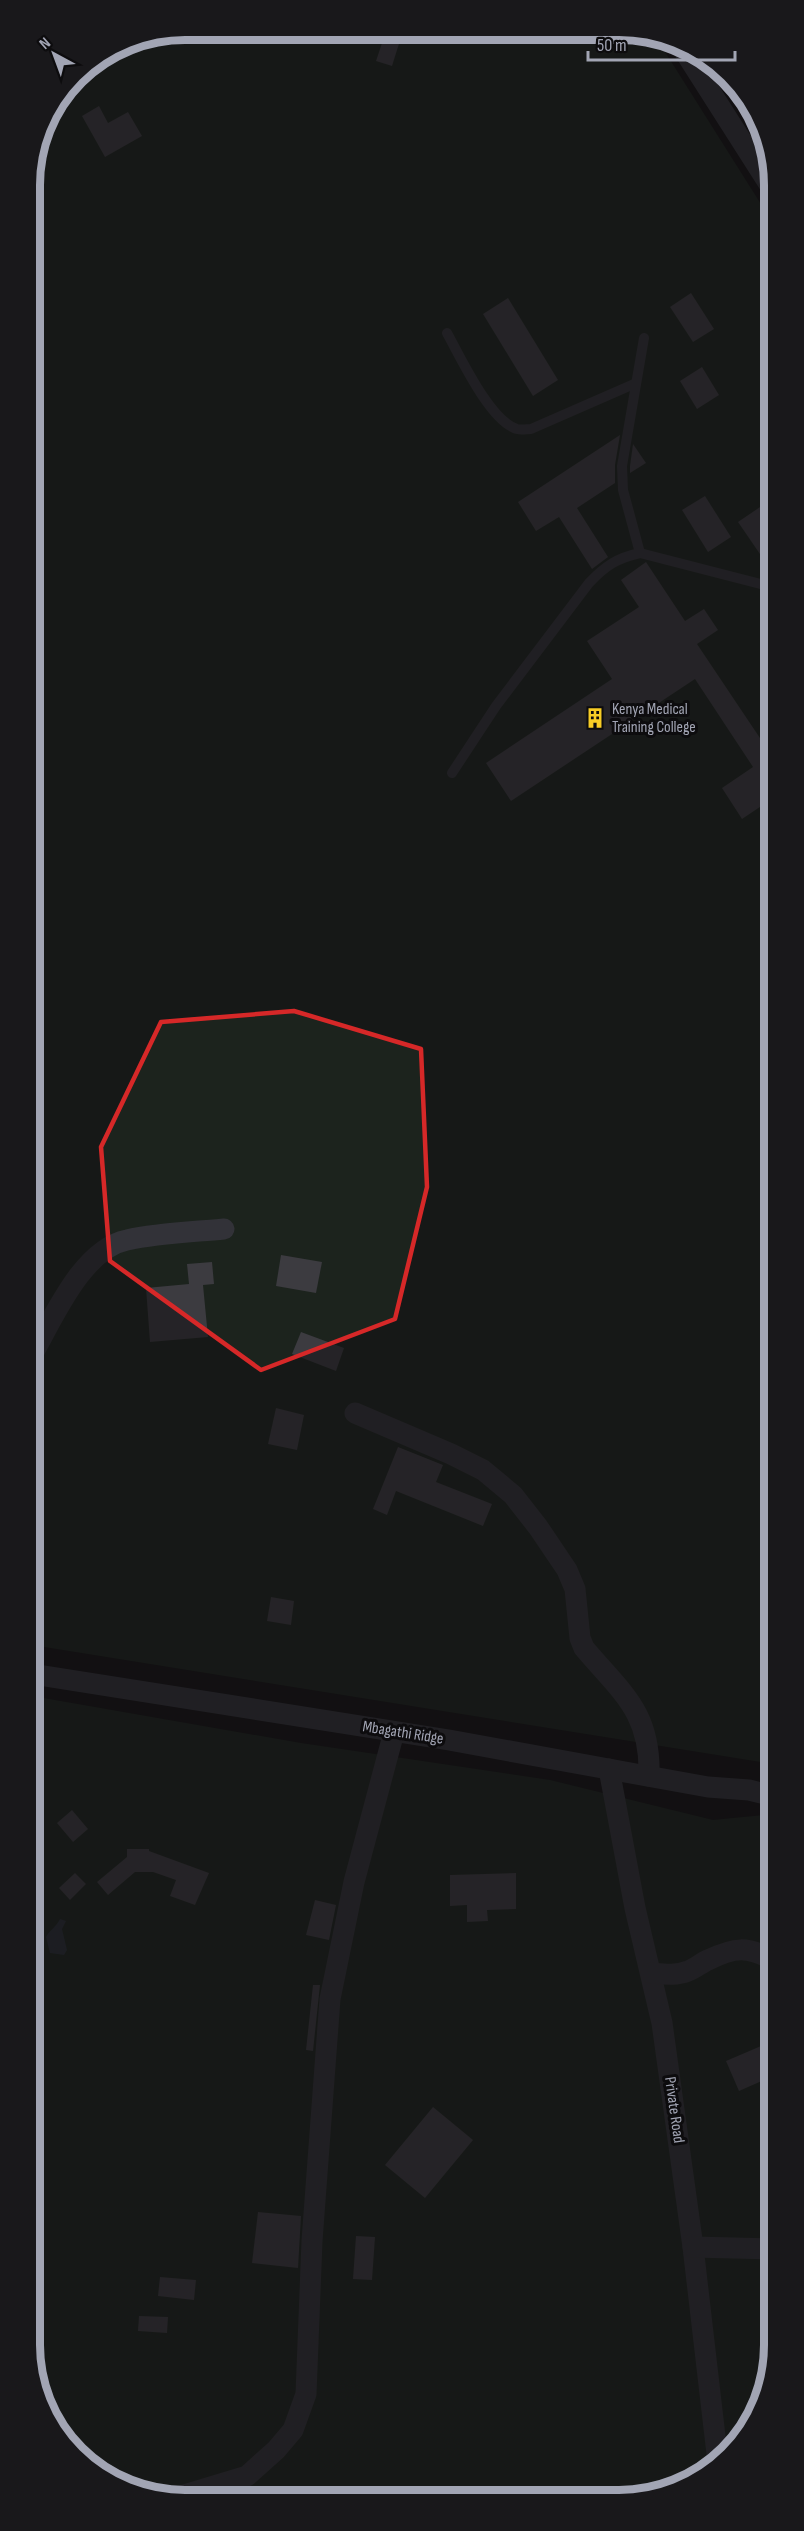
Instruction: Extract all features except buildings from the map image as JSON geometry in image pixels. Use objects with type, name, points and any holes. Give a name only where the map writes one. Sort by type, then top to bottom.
[{"type":"street","points":[[689,59],[763,174]]},
{"type":"street","points":[[40,1340],[76,1279],[99,1254],[125,1240],[224,1229]]},
{"type":"street","points":[[355,1413],[483,1470],[513,1495],[567,1570],[575,1589],[579,1632],[584,1648],[626,1696],[645,1728],[650,1751],[649,1776]]},
{"type":"street","name":"Mbagathi Ridge","points":[[40,1675],[394,1732],[708,1787],[748,1790],[763,1794]]},
{"type":"street","points":[[201,2490],[247,2476],[276,2450],[293,2430],[306,2394],[312,2241],[330,1999],[354,1882],[394,1732]]},
{"type":"street","name":"Private Road","points":[[609,1769],[635,1908],[662,2023],[693,2247],[717,2452]]},
{"type":"street","points":[[651,1973],[672,1974],[688,1971],[707,1960],[740,1948],[753,1950],[763,1955]]},
{"type":"street","points":[[693,2247],[763,2249]]},
{"type":"lane","points":[[447,333],[492,408],[505,422],[518,429],[531,429],[634,384]]},
{"type":"lane","points":[[640,553],[623,490],[622,466],[634,384],[644,338]]},
{"type":"lane","points":[[452,773],[496,706],[589,583],[606,565],[622,557],[640,553],[764,585]]},
{"type":"highlighted area","points":[[294,1011],[421,1049],[427,1187],[395,1319],[261,1370],[110,1261],[101,1147],[161,1022]]},
{"type":"shaded area","points":[[619,40],[647,43],[662,47],[764,209],[763,1762],[40,1646],[41,176],[45,148],[55,121],[70,97],[90,76],[121,55],[157,43],[176,41]]},
{"type":"shaded area","points":[[40,1697],[301,1743],[550,1780],[713,1820],[763,1815],[763,2355],[759,2383],[744,2418],[734,2434],[714,2455],[691,2471],[665,2483],[628,2490],[176,2490],[157,2488],[130,2479],[97,2461],[83,2448],[70,2434],[52,2401],[43,2374],[40,2346]]},
{"type":"shaded area","points":[[60,1919],[66,1921],[62,1929],[67,1950],[64,1955],[50,1953],[46,1937]]},
{"type":"place","name":"Kenya Medical Training College","points":[[595,718]]}]
